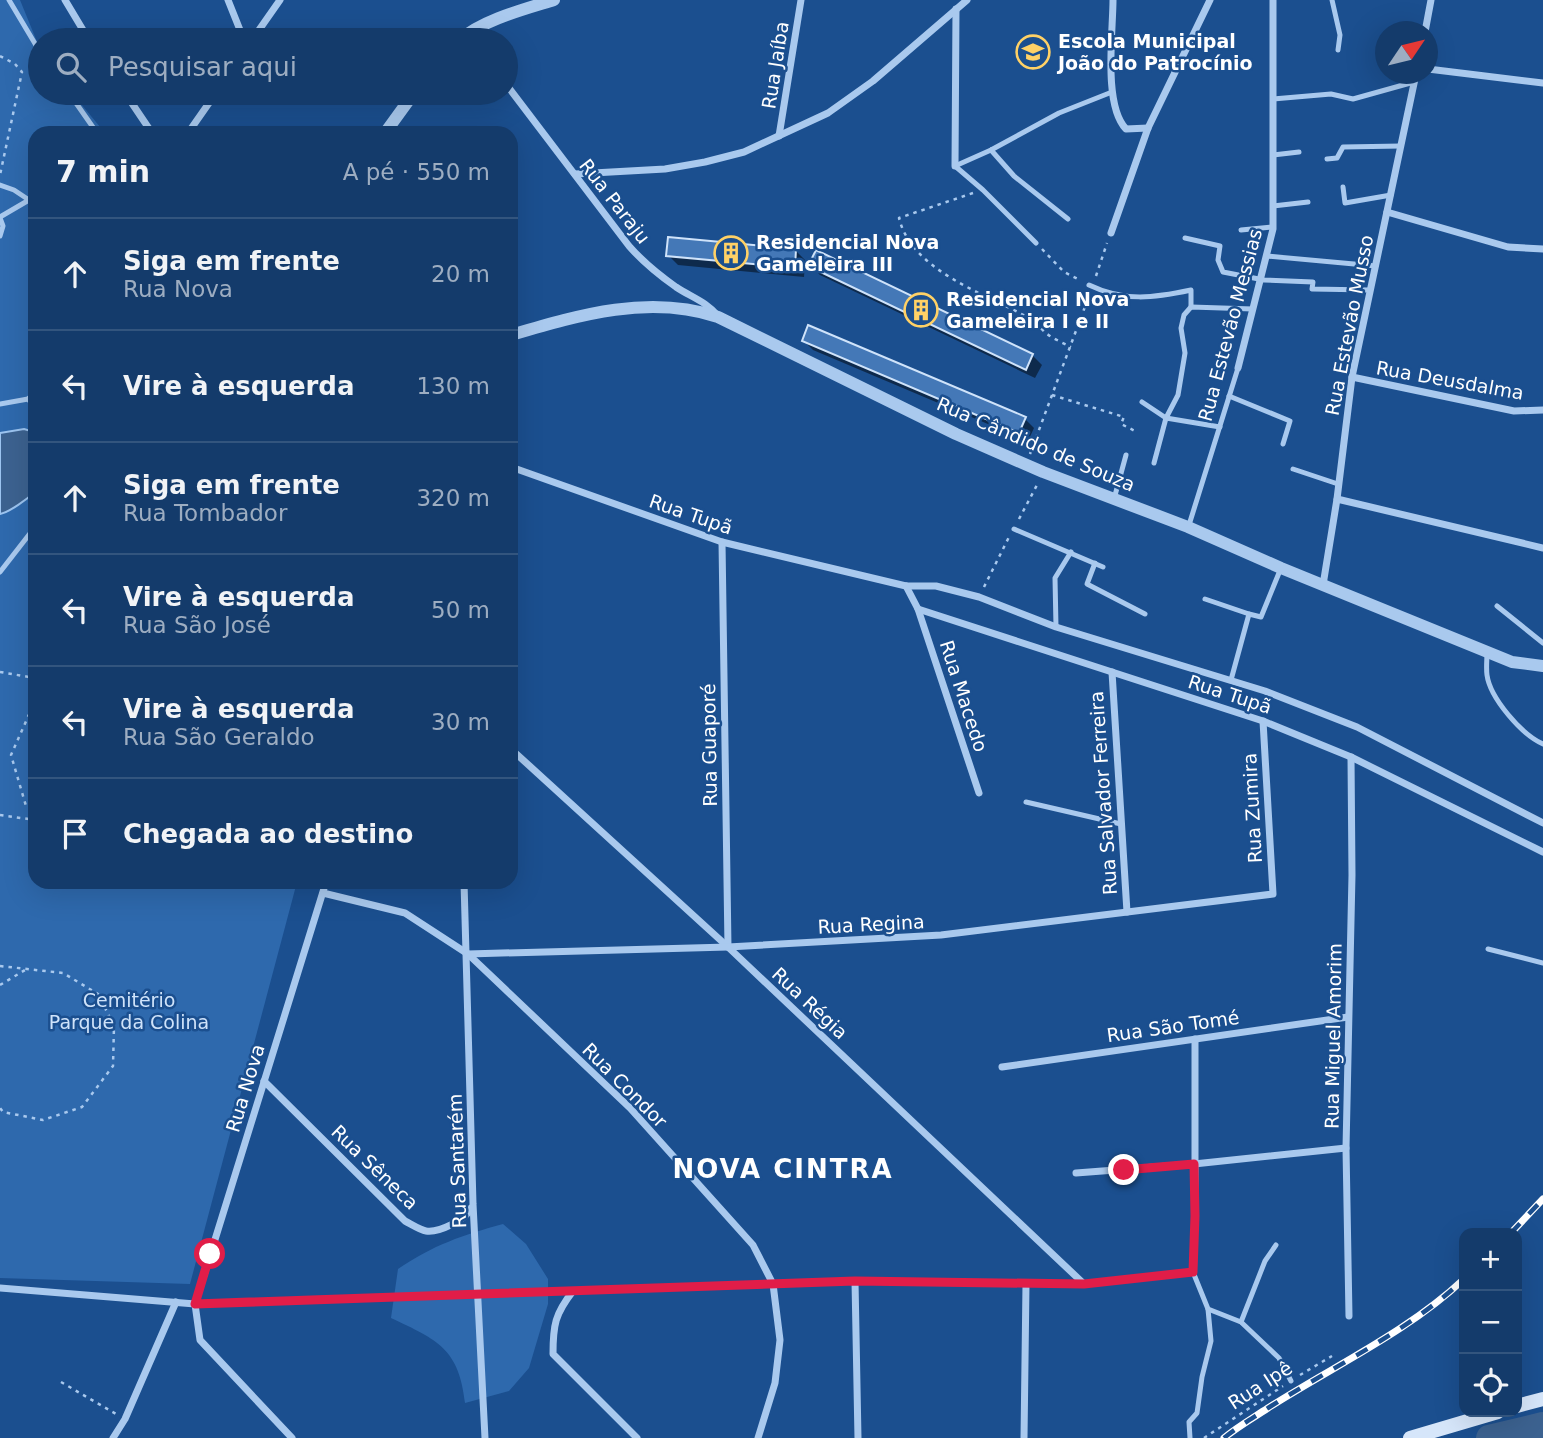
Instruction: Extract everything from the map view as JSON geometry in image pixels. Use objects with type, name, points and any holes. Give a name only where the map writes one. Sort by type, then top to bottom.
[{"type":"main road","points":[[1522,1405],[1543,1399]]},
{"type":"main road","points":[[1410,1438],[1481,1417]]},
{"type":"street","points":[[65,0],[82,28]]},
{"type":"street","points":[[228,0],[239,28]]},
{"type":"street","points":[[260,28],[280,0]]},
{"type":"street","points":[[486,28],[512,14],[554,0]]},
{"type":"street","name":"Rua Jaíba","points":[[779,136],[801,0]]},
{"type":"street","points":[[575,174],[666,169],[744,152],[828,113],[873,81],[967,0]]},
{"type":"street","points":[[1113,0],[1112,92],[1119,122],[1126,129],[1148,128]]},
{"type":"street","points":[[1111,233],[1148,128],[1210,0]]},
{"type":"street","name":"Rua Estevão Messias","points":[[1238,368],[1273,227],[1273,0]]},
{"type":"street","points":[[1427,21],[1432,0]]},
{"type":"street","points":[[955,166],[956,9]]},
{"type":"street","points":[[1438,70],[1543,83]]},
{"type":"street","name":"Rua Estevão Musso","points":[[1323,585],[1352,377],[1414,84]]},
{"type":"street","name":"Rua Paraju","points":[[518,100],[629,246],[646,264],[679,289],[711,308],[718,317]]},
{"type":"street","points":[[133,105],[147,126]]},
{"type":"street","points":[[193,126],[208,105]]},
{"type":"street","points":[[390,126],[405,105]]},
{"type":"street","points":[[1387,212],[1508,247],[1543,249]]},
{"type":"street","name":"Rua Cândido de Souza","points":[[518,333],[598,311],[632,307],[674,307],[718,317],[956,434],[1026,465],[1188,527],[1512,662],[1543,666]]},
{"type":"street","name":"Rua Deusdalma","points":[[1352,377],[1514,411],[1543,410]]},
{"type":"street","name":"Rua Tupã","points":[[518,469],[722,542],[906,586],[936,586],[979,597],[1056,627],[1231,680],[1357,727],[1543,823]]},
{"type":"street","points":[[1337,499],[1543,548]]},
{"type":"street","name":"Rua Guaporé","points":[[722,542],[728,947]]},
{"type":"street","points":[[906,586],[918,609]]},
{"type":"street","name":"Rua Tupã","points":[[918,609],[1263,721],[1350,757],[1543,852]]},
{"type":"street","name":"Rua Macedo","points":[[918,609],[979,793]]},
{"type":"street","name":"Rua Salvador Ferreira","points":[[1112,672],[1127,912]]},
{"type":"street","name":"Rua Zumira","points":[[1263,721],[1273,894]]},
{"type":"street","name":"Rua Régia","points":[[518,755],[728,947],[1084,1284]]},
{"type":"street","name":"Rua Miguel Amorim","points":[[1349,1316],[1346,1148],[1352,875],[1350,757]]},
{"type":"street","name":"Rua Nova","points":[[195,1304],[324,889]]},
{"type":"street","name":"Rua Santarém","points":[[464,889],[473,1204],[485,1438]]},
{"type":"street","name":"Rua Condor","points":[[323,893],[405,913],[468,954],[630,1108],[753,1245],[773,1284],[780,1340],[775,1383],[758,1438]]},
{"type":"street","name":"Rua Regina","points":[[468,954],[728,947],[941,935],[1273,894]]},
{"type":"street","name":"Rua São Tomé","points":[[1002,1067],[1348,1017]]},
{"type":"street","points":[[0,1288],[195,1304],[855,1281],[1084,1284],[1193,1272],[1195,1039]]},
{"type":"street","name":"Rua Sêneca","points":[[264,1081],[405,1221],[427,1232],[446,1227],[469,1214],[473,1204]]},
{"type":"street","points":[[1076,1173],[1346,1148]]},
{"type":"street","points":[[855,1281],[858,1438]]},
{"type":"street","points":[[1024,1438],[1026,1284]]},
{"type":"street","points":[[573,1291],[559,1310],[553,1329],[553,1354],[637,1438]]},
{"type":"street","points":[[113,1438],[125,1419],[176,1302]]},
{"type":"street","points":[[195,1304],[200,1340],[292,1438]]},
{"type":"lane","points":[[9,0],[28,32]]},
{"type":"lane","points":[[1332,0],[1340,36],[1338,50]]},
{"type":"lane","points":[[1273,99],[1331,94],[1353,99],[1397,84]]},
{"type":"lane","points":[[1036,243],[955,166],[1059,113],[1112,92]]},
{"type":"lane","points":[[77,105],[92,126]]},
{"type":"lane","points":[[1327,159],[1336,158],[1343,146],[1401,146]]},
{"type":"lane","points":[[990,150],[1014,176],[1068,219]]},
{"type":"lane","points":[[1273,155],[1299,152]]},
{"type":"lane","points":[[0,185],[28,199]]},
{"type":"lane","points":[[1343,187],[1345,203],[1391,195]]},
{"type":"lane","points":[[1273,206],[1308,202]]},
{"type":"lane","points":[[0,236],[3,226],[0,218],[28,204]]},
{"type":"lane","points":[[1241,230],[1273,227]]},
{"type":"lane","points":[[1185,238],[1220,246],[1218,260],[1223,272],[1260,280],[1313,282],[1312,289],[1369,290]]},
{"type":"lane","points":[[1266,256],[1376,266]]},
{"type":"lane","points":[[1091,286],[1104,293],[1152,298],[1191,290],[1191,307],[1184,315],[1181,328],[1185,354],[1178,395],[1166,418],[1154,463]]},
{"type":"lane","points":[[1191,307],[1253,309]]},
{"type":"lane","name":"Rua Estevão Messias","points":[[1188,527],[1238,368]]},
{"type":"lane","points":[[1229,396],[1290,421],[1283,444]]},
{"type":"lane","points":[[0,404],[27,399]]},
{"type":"lane","points":[[1142,402],[1166,418],[1220,427]]},
{"type":"lane","points":[[1114,499],[1126,455]]},
{"type":"lane","points":[[1293,468],[1338,484]]},
{"type":"lane","points":[[1014,529],[1104,567]]},
{"type":"lane","points":[[0,572],[28,536]]},
{"type":"lane","points":[[1056,627],[1055,578],[1071,552]]},
{"type":"lane","points":[[1094,563],[1087,584],[1145,614]]},
{"type":"lane","points":[[1205,599],[1261,617],[1281,568]]},
{"type":"lane","points":[[1497,606],[1543,642]]},
{"type":"lane","points":[[1231,680],[1249,614]]},
{"type":"lane","points":[[1487,652],[1487,676],[1491,688],[1511,719],[1543,744]]},
{"type":"lane","points":[[1026,802],[1121,824]]},
{"type":"lane","points":[[1488,949],[1543,963]]},
{"type":"lane","points":[[1241,1322],[1265,1261],[1276,1245]]},
{"type":"lane","points":[[1190,1438],[1189,1422],[1197,1413],[1211,1341],[1208,1309],[1193,1272]]},
{"type":"lane","points":[[1208,1309],[1241,1322],[1279,1358],[1291,1381]]},
{"type":"path","points":[[0,56],[23,72],[0,175]]},
{"type":"path","points":[[983,190],[899,218],[902,231],[924,259],[966,286],[1029,318],[1049,335],[1071,347]]},
{"type":"path","points":[[1026,465],[1111,233]]},
{"type":"path","points":[[1036,243],[1064,272],[1091,286]]},
{"type":"path","points":[[1052,395],[1124,417],[1121,424],[1135,431]]},
{"type":"path","points":[[0,672],[28,677]]},
{"type":"path","points":[[28,719],[12,755],[28,808]]},
{"type":"path","points":[[0,815],[28,820]]},
{"type":"path","points":[[0,966],[63,973],[98,994],[114,1026],[113,1066],[82,1107],[43,1120],[1,1111]]},
{"type":"path","points":[[0,985],[25,970]]},
{"type":"path","name":"Rua Ipê","points":[[1204,1438],[1332,1356]]},
{"type":"path","points":[[61,1382],[125,1419]]},
{"type":"green space","name":"Cemitério Parque da Colina","points":[[0,0],[20,0],[31,28],[28,28],[28,105],[82,105],[99,126],[28,126],[28,889],[295,889],[190,1284],[0,1278]]},
{"type":"green space","points":[[503,1224],[526,1244],[548,1279],[548,1304],[529,1368],[509,1391],[465,1403],[458,1370],[443,1348],[422,1333],[391,1318],[398,1269],[449,1242]]},
{"type":"shaded area","points":[[28,430],[28,498],[0,514],[0,433]]},
{"type":"building","name":"Residencial Nova Gameleira III","points":[[668,237],[796,249],[795,268],[666,256]]},
{"type":"building","name":"Residencial Nova Gameleira I e II","points":[[816,250],[1033,354],[1026,370],[808,266]]},
{"type":"building","name":"Residencial Nova Gameleira I e II","points":[[808,325],[1026,417],[1019,433],[802,341]]},
{"type":"waterway","points":[[1489,1438],[1543,1425]]},
{"type":"railway","points":[[1516,1228],[1543,1199]]},
{"type":"railway","points":[[1224,1438],[1268,1408],[1395,1332],[1459,1283]]},
{"type":"place","name":"Escola Municipal João do Patrocínio","points":[[1033,52]]},
{"type":"place","name":"Residencial Nova Gameleira III","points":[[731,253]]},
{"type":"place","name":"Residencial Nova Gameleira I e II","points":[[921,310]]},
{"type":"district","name":"NOVA CINTRA","points":[[783,1169]]},
{"type":"route","points":[[210,1254],[195,1304],[855,1281],[1084,1284],[1193,1272],[1194,1164],[1124,1170]]}]
